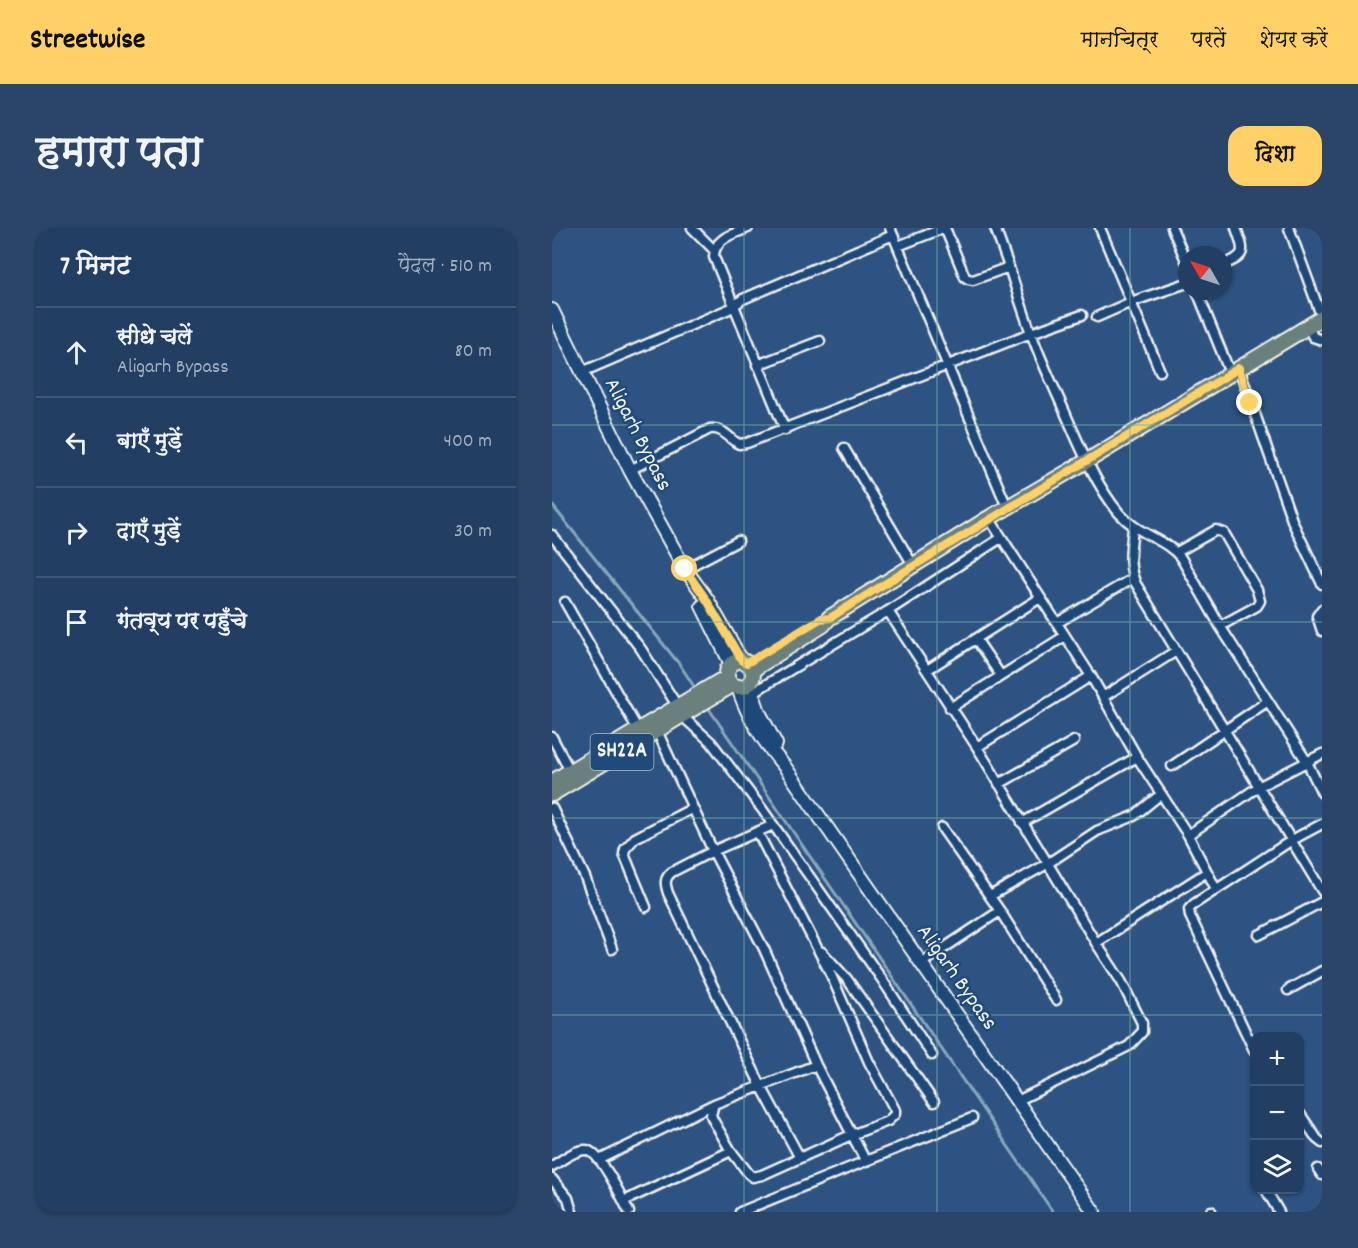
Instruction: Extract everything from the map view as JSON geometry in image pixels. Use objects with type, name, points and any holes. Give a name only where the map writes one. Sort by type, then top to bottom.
[{"type":"main road","name":"Aligarh Bypass","points":[[552,310],[630,470],[687,573],[737,678],[749,715],[773,754],[785,767],[1094,1212]]},
{"type":"main road","name":"SH22A","points":[[552,782],[638,730],[685,708],[737,678],[989,518],[1322,318]]},
{"type":"main road","name":"SH22A","points":[[552,794],[657,731],[685,708]]},
{"type":"street","points":[[692,228],[714,250]]},
{"type":"street","points":[[748,228],[718,243],[714,250],[715,264],[735,305],[757,365],[785,430]]},
{"type":"street","points":[[898,246],[944,228],[965,277],[968,279],[973,280],[1009,267]]},
{"type":"street","points":[[995,228],[1031,333],[1087,461],[1117,511],[1133,528],[1176,552],[1220,626],[1307,762],[1322,793]]},
{"type":"street","points":[[1100,228],[1161,372]]},
{"type":"street","points":[[1172,228],[1180,246]]},
{"type":"street","points":[[1232,262],[1239,259],[1244,250],[1236,228]]},
{"type":"street","points":[[1289,228],[1322,318]]},
{"type":"street","points":[[582,372],[659,341],[743,299],[892,232],[1007,507]]},
{"type":"street","points":[[1097,317],[1131,302],[1178,286]]},
{"type":"street","points":[[1201,300],[1234,370],[1293,523],[1322,584]]},
{"type":"street","points":[[630,470],[710,429],[716,428],[723,431],[739,444],[747,443],[1082,315]]},
{"type":"street","points":[[1308,326],[1313,337],[1322,340]]},
{"type":"street","points":[[757,365],[820,341]]},
{"type":"street","points":[[844,448],[913,565]]},
{"type":"street","points":[[989,518],[1091,676],[1137,758],[1188,835],[1216,889]]},
{"type":"street","points":[[1133,528],[1130,560],[1133,578],[1322,891]]},
{"type":"street","points":[[1176,552],[1216,530],[1224,533],[1257,590],[1260,601],[1257,606],[1220,626]]},
{"type":"street","points":[[552,535],[773,825],[881,978],[932,1055]]},
{"type":"street","points":[[737,678],[888,611],[1001,538]]},
{"type":"street","points":[[687,573],[738,541]]},
{"type":"street","points":[[1057,623],[1133,578]]},
{"type":"street","points":[[927,670],[1040,598]]},
{"type":"street","points":[[565,602],[638,730]]},
{"type":"street","points":[[1322,609],[1317,616],[1322,630]]},
{"type":"street","points":[[888,611],[977,747],[1022,824],[1121,981],[1142,1023],[1142,1032],[1129,1046],[1017,1101]]},
{"type":"street","points":[[950,708],[1065,636]]},
{"type":"street","points":[[976,639],[1001,676]]},
{"type":"street","points":[[1103,697],[1176,651]]},
{"type":"street","points":[[977,747],[1091,676]]},
{"type":"street","points":[[1172,766],[1268,700]]},
{"type":"street","points":[[657,731],[713,851],[764,949],[816,1065],[866,1162]]},
{"type":"street","points":[[552,737],[570,771]]},
{"type":"street","points":[[999,784],[1074,741]]},
{"type":"street","points":[[1188,835],[1258,787],[1322,754]]},
{"type":"street","points":[[1022,824],[1137,758]]},
{"type":"street","points":[[990,896],[1047,864],[1097,831],[1134,816],[1161,794]]},
{"type":"street","points":[[552,808],[585,877],[612,949]]},
{"type":"street","points":[[646,907],[624,849],[635,838],[693,808]]},
{"type":"street","points":[[1250,1042],[1190,916],[1189,909],[1292,840],[1322,824]]},
{"type":"street","points":[[773,825],[672,872],[667,876],[666,887],[761,1086],[800,1158]]},
{"type":"street","points":[[942,828],[1000,910],[1056,1000]]},
{"type":"street","points":[[714,1104],[711,1115],[713,1120],[731,1151],[753,1177],[888,1121],[895,1114],[816,945],[758,833]]},
{"type":"street","points":[[1096,944],[1207,872]]},
{"type":"street","points":[[1259,935],[1322,902]]},
{"type":"street","points":[[920,964],[1000,910]]},
{"type":"street","points":[[816,945],[847,979],[934,1102]]},
{"type":"street","points":[[1288,990],[1322,971]]},
{"type":"street","points":[[599,1160],[714,1104],[816,1065]]},
{"type":"street","points":[[740,1212],[972,1118]]},
{"type":"street","points":[[1304,1121],[1322,1143]]},
{"type":"street","points":[[552,1166],[577,1152],[590,1151],[599,1160],[629,1212]]},
{"type":"street","points":[[624,1201],[731,1151]]},
{"type":"street","points":[[552,1179],[568,1198],[572,1212]]},
{"type":"street","points":[[1269,1194],[1280,1212]]},
{"type":"waterway","points":[[552,505],[680,665],[697,691]]},
{"type":"waterway","points":[[707,706],[1053,1212]]},
{"type":"route","points":[[685,569],[695,581],[742,661],[747,663],[820,619],[830,618],[989,518],[1239,368],[1250,403]]}]
